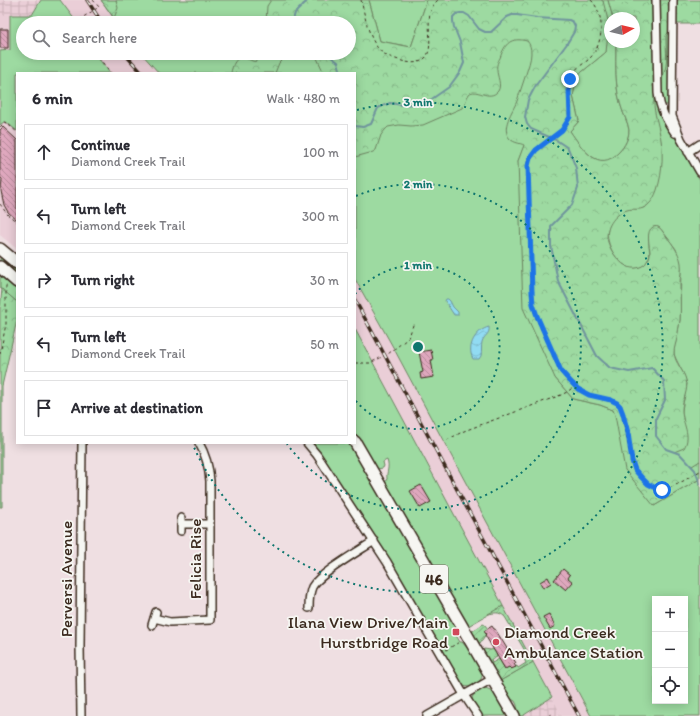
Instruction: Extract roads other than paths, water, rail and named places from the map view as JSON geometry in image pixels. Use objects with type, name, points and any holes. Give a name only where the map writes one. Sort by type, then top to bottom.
[{"type":"main road","points":[[0,249],[16,263]]},
{"type":"main road","points":[[0,267],[16,281]]},
{"type":"main road","name":"46","points":[[356,444],[514,716]]},
{"type":"street","points":[[656,0],[658,93],[664,115],[668,123],[681,139]]},
{"type":"street","points":[[673,0],[672,116],[681,139],[700,172]]},
{"type":"street","points":[[660,104],[668,107],[672,103]]},
{"type":"street","points":[[688,152],[700,144]]},
{"type":"street","name":"Perversi Avenue","points":[[81,716],[80,630],[82,444]]},
{"type":"street","name":"Felicia Rise","points":[[154,618],[170,622],[210,620],[210,474],[199,444]]},
{"type":"street","points":[[308,444],[317,455],[392,569],[464,695],[478,716]]},
{"type":"street","points":[[181,524],[210,524]]},
{"type":"street","points":[[309,608],[310,592],[314,584],[328,571],[374,541]]},
{"type":"street","points":[[427,716],[492,679]]},
{"type":"water","points":[[446,299],[450,301],[458,312],[458,315],[454,315],[445,301]]},
{"type":"water","points":[[489,327],[489,332],[482,342],[481,356],[479,359],[473,359],[471,349],[476,335],[480,331]]},
{"type":"waterway","points":[[294,16],[295,13],[308,0]]},
{"type":"waterway","points":[[356,126],[363,127],[371,124],[378,108],[390,103],[402,105],[426,103],[449,87],[460,72],[464,63],[460,42],[453,21],[453,17],[456,14],[464,13],[469,16],[479,29],[485,32],[491,32],[507,17],[512,15],[569,20],[573,22],[575,26],[574,32],[536,85],[528,100],[525,117],[527,124],[531,129],[556,140],[568,148],[576,168],[578,188],[572,205],[551,226],[551,246],[558,281],[597,356],[610,368],[629,372],[652,368],[664,381],[665,400],[656,418],[656,436],[666,449],[680,454],[695,470],[700,484]]},
{"type":"waterway","points":[[335,60],[338,62],[341,72]]},
{"type":"railway","points":[[87,0],[97,16]]},
{"type":"railway","points":[[130,60],[141,72]]},
{"type":"railway","points":[[356,302],[579,716]]},
{"type":"place","name":"Ilana View Drive/Main Hurstbridge Road","points":[[456,632]]},
{"type":"place","name":"Diamond Creek Ambulance Station","points":[[496,642]]}]
